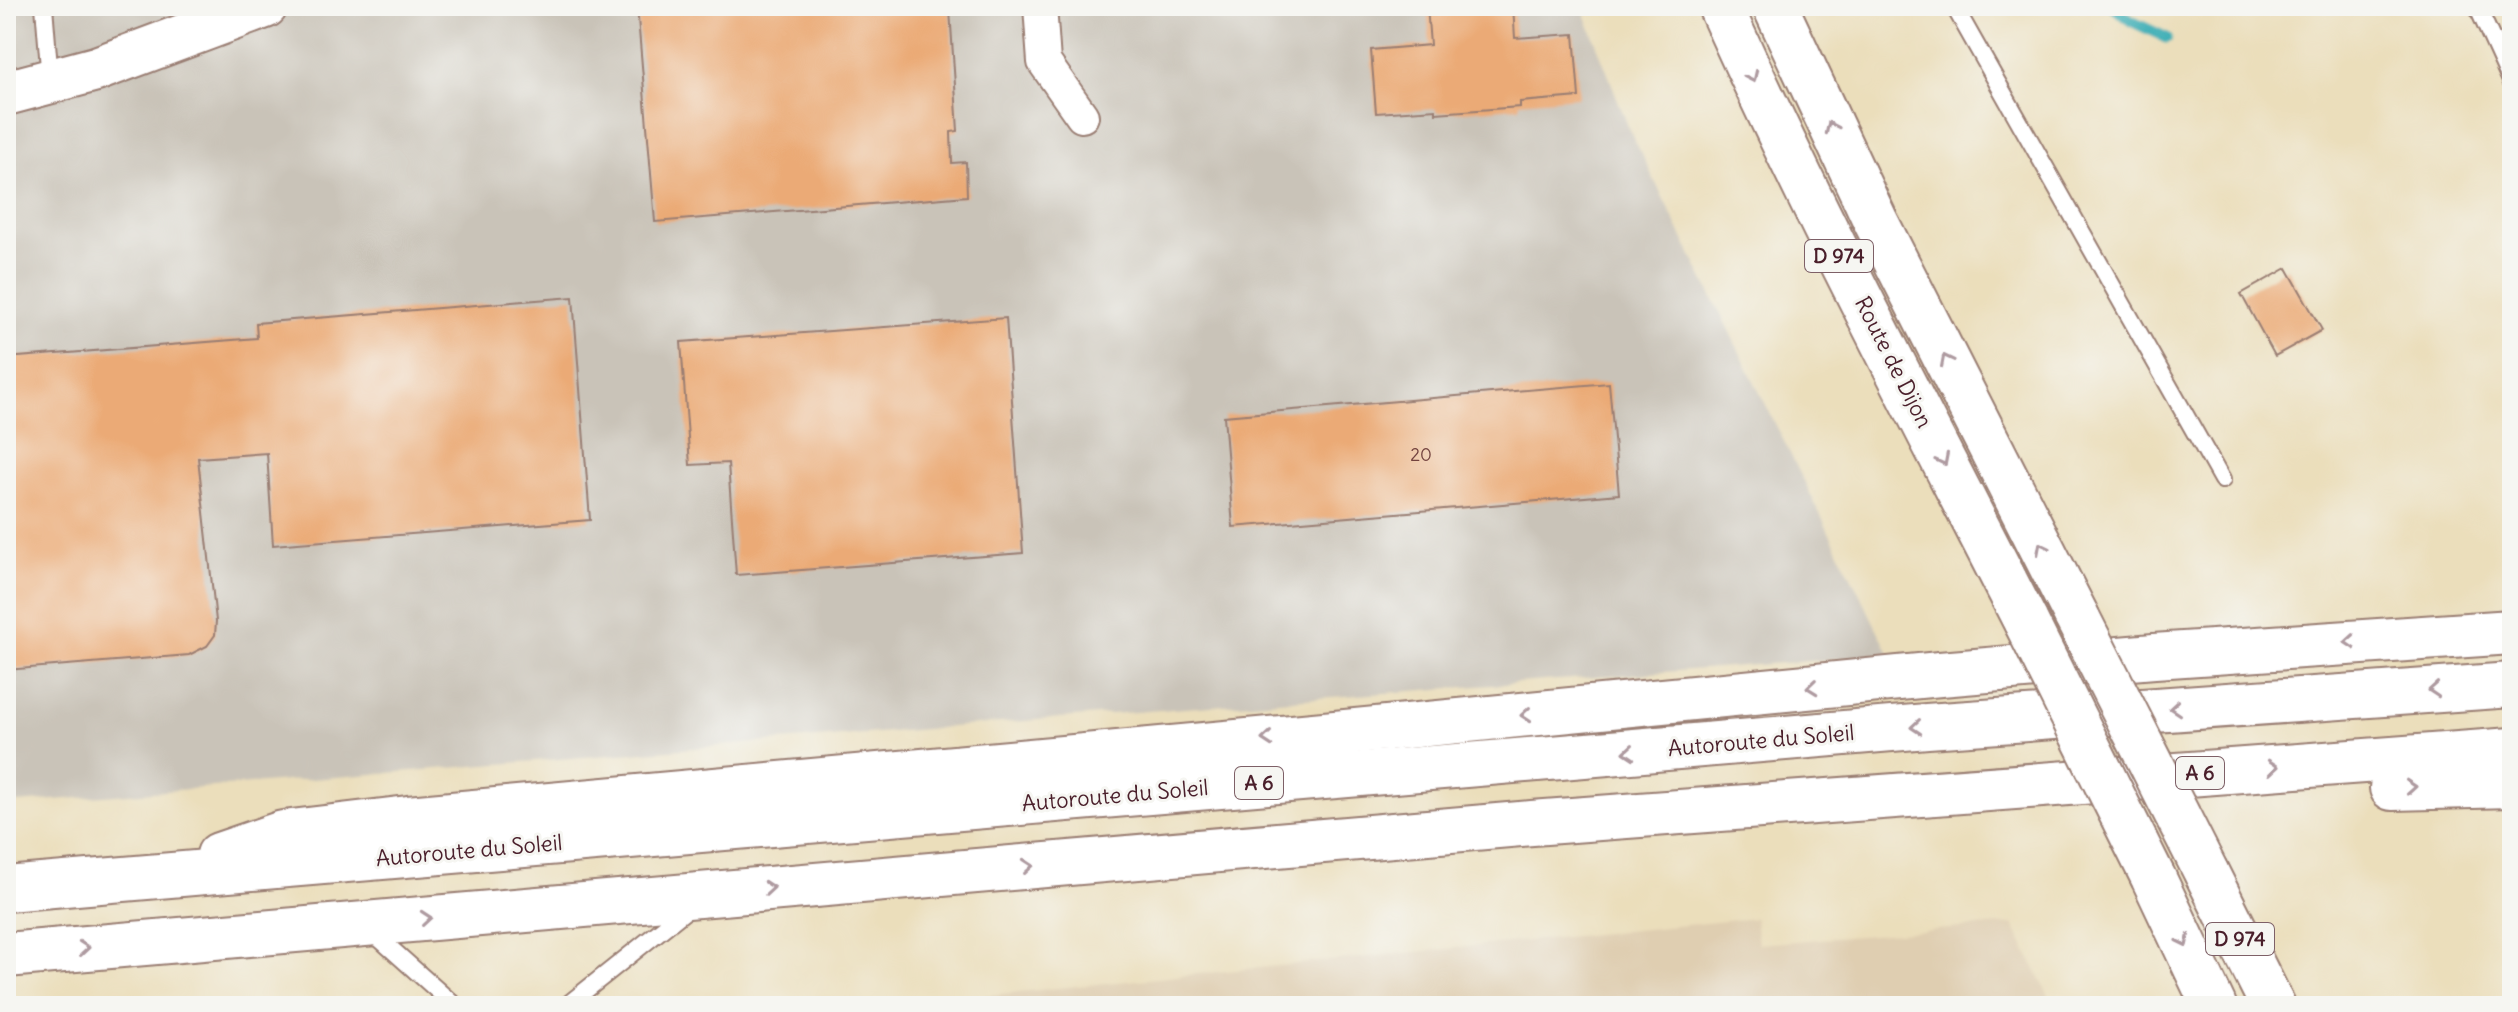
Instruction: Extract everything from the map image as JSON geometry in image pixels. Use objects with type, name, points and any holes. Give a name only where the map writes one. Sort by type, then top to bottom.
[{"type":"main road","points":[[6,93],[151,50],[265,6]]},
{"type":"main road","name":"Route de Dijon","points":[[1720,6],[1820,218],[2026,622],[2214,1006]]},
{"type":"main road","name":"D 974","points":[[1775,6],[1876,222],[2273,1006]]},
{"type":"main road","points":[[158,876],[283,833],[408,818],[1955,673],[2512,632]]},
{"type":"main road","name":"Autoroute du Soleil","points":[[6,889],[1911,728],[2512,685]]},
{"type":"main road","name":"A 6","points":[[6,955],[706,893],[1888,795],[2512,750]]},
{"type":"main road","points":[[1888,795],[1947,812],[2426,786],[2512,785]]},
{"type":"street","points":[[1040,6],[1044,62],[1082,116]]},
{"type":"lane","points":[[44,6],[50,82]]},
{"type":"lane","points":[[1954,6],[2222,480]]},
{"type":"lane","points":[[2477,6],[2512,83]]},
{"type":"lane","points":[[566,1006],[706,893]]},
{"type":"lane","points":[[362,924],[455,1006]]},
{"type":"shaded area","points":[[6,6],[1582,6],[1629,129],[1890,655],[1172,709],[6,804]]},
{"type":"shaded area","points":[[1755,918],[1758,944],[2013,924],[2054,1006],[880,1006]]},
{"type":"building","points":[[637,6],[931,6],[931,11],[950,10],[958,131],[951,132],[952,163],[966,162],[967,196],[655,222]]},
{"type":"building","points":[[1427,6],[1513,6],[1515,38],[1574,34],[1579,97],[1520,102],[1520,107],[1436,113],[1436,109],[1376,113],[1371,50],[1430,45]]},
{"type":"building","points":[[2287,268],[2322,330],[2275,356],[2241,294]]},
{"type":"building","points":[[573,297],[590,520],[273,545],[267,453],[198,458],[216,621],[215,635],[207,646],[189,655],[6,670],[6,358],[257,338],[256,323]]},
{"type":"building","points":[[1006,318],[1023,553],[736,575],[728,463],[690,465],[681,342]]},
{"type":"building","points":[[1609,383],[1619,494],[1233,527],[1224,416]]},
{"type":"waterway","points":[[2113,6],[2131,21],[2167,38]]}]
